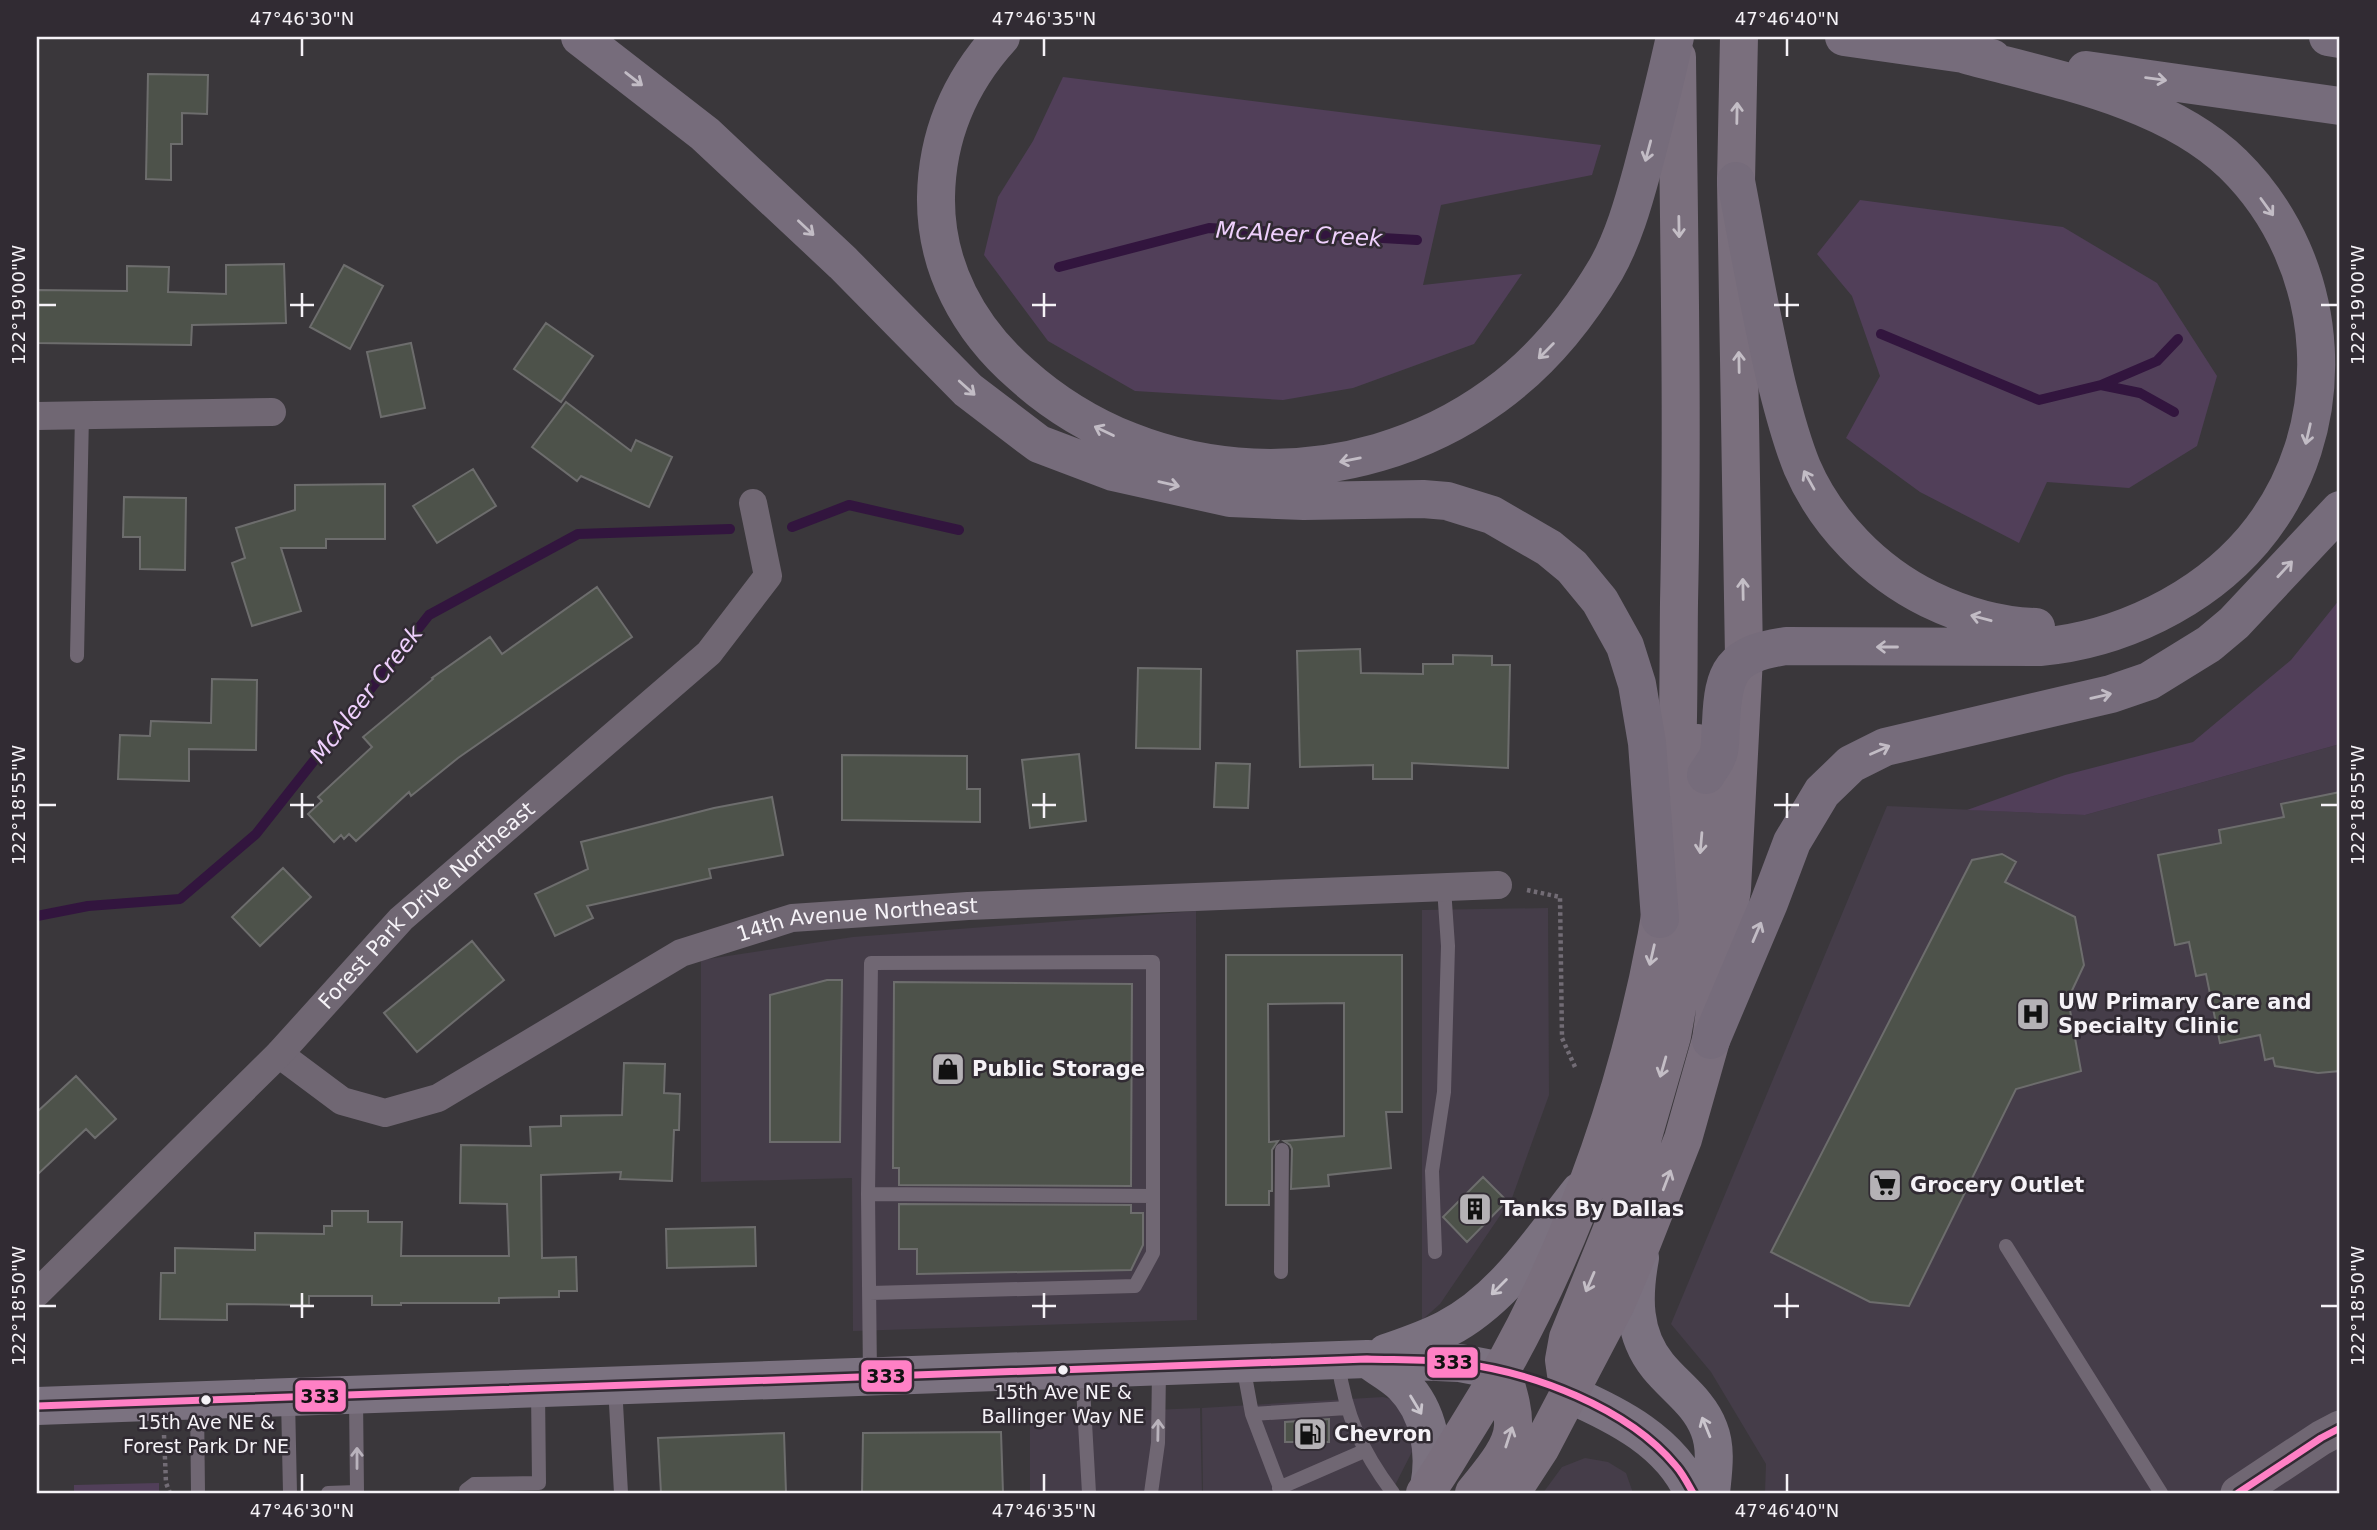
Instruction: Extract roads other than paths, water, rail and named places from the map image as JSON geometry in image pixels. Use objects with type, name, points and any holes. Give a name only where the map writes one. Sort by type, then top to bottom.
[{"type":"highway","points":[[580,37],[705,134],[843,262],[968,390],[1040,444],[1113,472],[1230,498],[1447,501],[1492,515],[1549,548],[1572,567],[1600,601],[1625,646],[1637,684],[1648,755],[1660,919]]},
{"type":"highway","points":[[1001,37],[968,77],[953,109],[941,145],[936,176],[936,211],[942,250],[953,286],[970,317],[991,345],[1047,398],[1106,433],[1143,448],[1187,460],[1248,468],[1285,469],[1320,466],[1363,457],[1413,441],[1463,416],[1494,396],[1528,369],[1554,342],[1586,302],[1607,268],[1625,226],[1660,108],[1676,37]]},
{"type":"highway","points":[[1844,37],[2340,106]]},
{"type":"highway","points":[[2328,37],[2340,39]]},
{"type":"highway","points":[[1706,775],[1719,752],[1722,693],[1729,673],[1744,657],[1763,649],[1786,646],[2040,647],[2068,645],[2093,638],[2168,607],[2216,576],[2253,540],[2282,498],[2305,445],[2315,399],[2318,350],[2311,301],[2298,262],[2270,209],[2234,165],[2176,123],[2126,101],[1966,55]]},
{"type":"highway","points":[[1736,181],[1769,350],[1790,434],[1803,469],[1822,503],[1862,552],[1893,578],[1916,592],[1949,608],[1984,620],[2027,627],[2064,628],[2116,621],[2168,607]]},
{"type":"highway","points":[[1711,1040],[1792,842],[1822,792],[1852,764],[1885,747],[2111,694],[2149,681],[2209,645],[2234,623],[2340,510]]},
{"type":"main road","points":[[1402,1490],[1502,1371],[1533,1313],[1590,1178],[1628,1054],[1660,919],[1678,762],[1682,472],[1676,37]]},
{"type":"main road","points":[[1511,1493],[1541,1447],[1616,1304],[1682,1139],[1711,1040],[1732,889],[1744,657],[1736,181],[1739,37]]},
{"type":"main road","points":[[1569,1394],[1564,1360],[1568,1338],[1615,1220],[1640,1147],[1672,1036],[1696,902],[1706,775],[1698,751],[1701,572],[1682,472]]},
{"type":"main road","points":[[1352,1360],[1419,1342],[1469,1315],[1518,1269],[1590,1178]]},
{"type":"main road","points":[[1642,1243],[1635,1286],[1639,1329],[1658,1366],[1695,1404],[1709,1429],[1714,1461],[1711,1493]]},
{"type":"main road","points":[[37,1406],[1352,1360],[1460,1363],[1502,1371],[1603,1409],[1658,1446],[1676,1462],[1693,1493]]},
{"type":"main road","points":[[1352,1360],[1402,1384],[1419,1405],[1429,1433],[1433,1469],[1402,1490]]},
{"type":"main road","points":[[1474,1493],[1508,1445],[1513,1428],[1512,1410],[1502,1371]]},
{"type":"street","points":[[37,416],[272,412]]},
{"type":"street","name":"Forest Park Drive Northeast","points":[[37,1293],[279,1054],[401,919],[709,653],[768,576],[753,503]]},
{"type":"street","name":"14th Avenue Northeast","points":[[279,1054],[342,1101],[385,1113],[438,1098],[681,953],[792,918],[968,906],[1498,885]]},
{"type":"street","points":[[2238,1493],[2340,1428]]},
{"type":"lane","points":[[77,656],[82,415]]},
{"type":"lane","points":[[1435,1252],[1432,1171],[1444,1092],[1448,946],[1444,888]]},
{"type":"lane","points":[[870,1293],[1135,1286],[1153,1253],[1153,962],[871,963],[868,1194],[870,1376]]},
{"type":"lane","points":[[1280,1272],[1282,1150]]},
{"type":"lane","points":[[868,1194],[1153,1196]]},
{"type":"lane","points":[[2006,1246],[2161,1493]]},
{"type":"lane","points":[[1352,1360],[1347,1408],[1364,1451],[1402,1490]]},
{"type":"lane","points":[[1243,1364],[1252,1414],[1281,1490],[1364,1451]]},
{"type":"lane","points":[[1151,1493],[1158,1443],[1159,1367]]},
{"type":"lane","points":[[1082,1369],[1089,1493]]},
{"type":"lane","points":[[615,1386],[621,1493]]},
{"type":"lane","points":[[467,1493],[474,1484],[539,1483],[538,1388]]},
{"type":"lane","points":[[328,1493],[357,1492],[356,1395]]},
{"type":"lane","points":[[288,1397],[290,1493]]},
{"type":"lane","points":[[197,1400],[198,1493]]},
{"type":"lane","points":[[1252,1414],[1347,1408]]},
{"type":"waterway","name":"McAleer Creek","points":[[1059,267],[1209,228],[1417,240]]},
{"type":"waterway","name":"McAleer Creek","points":[[1881,334],[2039,400],[2101,385],[2157,361],[2178,339]]},
{"type":"waterway","points":[[2101,385],[2140,393],[2174,412]]},
{"type":"waterway","name":"McAleer Creek","points":[[792,527],[849,505],[959,530]]},
{"type":"waterway","name":"McAleer Creek","points":[[37,916],[88,906],[180,899],[256,834],[429,615],[578,534],[730,529]]},
{"type":"place","name":"UW Primary Care and Specialty Clinic","points":[[2033,1014]]},
{"type":"place","name":"Public Storage","points":[[948,1069]]},
{"type":"place","name":"Grocery Outlet","points":[[1885,1185]]},
{"type":"place","name":"Tanks By Dallas","points":[[1475,1209]]},
{"type":"place","name":"15th Ave NE & Ballinger Way NE","points":[[1063,1370]]},
{"type":"place","name":"15th Ave NE & Forest Park Dr NE","points":[[206,1400]]},
{"type":"place","name":"Chevron","points":[[1310,1434]]}]
